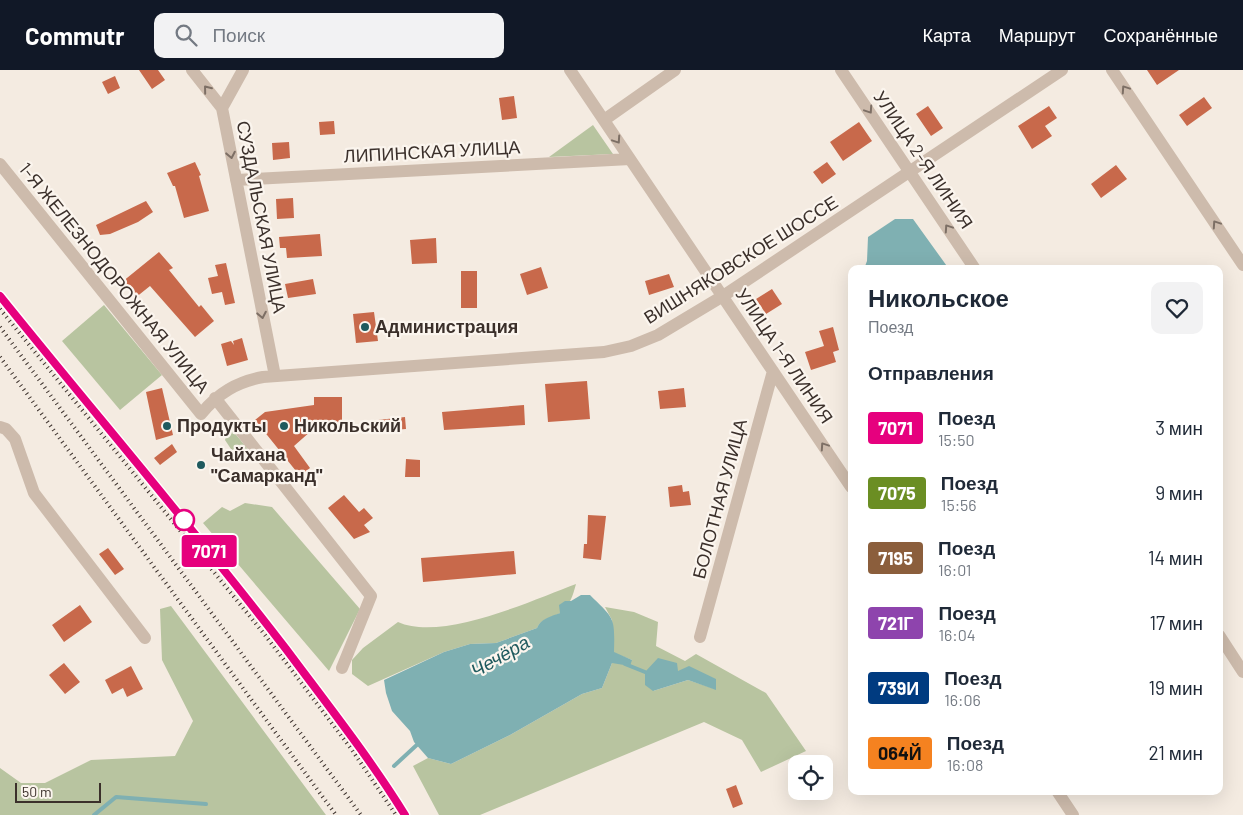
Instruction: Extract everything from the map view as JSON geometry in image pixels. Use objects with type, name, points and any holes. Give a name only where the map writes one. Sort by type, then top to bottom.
[{"type":"street","points":[[192,70],[222,108]]},
{"type":"street","name":"СУЗДАЛЬСКАЯ УЛИЦА","points":[[243,70],[222,108],[274,376]]},
{"type":"street","name":"УЛИЦА 1-Я ЛИНИЯ","points":[[570,70],[848,482]]},
{"type":"street","points":[[604,120],[676,70]]},
{"type":"street","name":"УЛИЦА 2-Я ЛИНИЯ","points":[[842,70],[972,265]]},
{"type":"street","name":"ВИШНЯКОВСКОЕ ШОССЕ","points":[[201,414],[215,398],[240,384],[274,376],[619,349],[658,334],[723,296],[1062,70]]},
{"type":"street","points":[[1112,70],[1243,265]]},
{"type":"street","name":"ЛИПИНСКАЯ УЛИЦА","points":[[236,180],[630,159]]},
{"type":"street","name":"1-Я ЖЕЛЕЗНОДОРОЖНАЯ УЛИЦА","points":[[0,164],[201,414]]},
{"type":"street","name":"БОЛОТНАЯ УЛИЦА","points":[[700,637],[773,371]]},
{"type":"street","name":"1-Я ЖЕЛЕЗНОДОРОЖНАЯ УЛИЦА","points":[[215,398],[371,596],[342,668]]},
{"type":"street","points":[[0,427],[15,439],[34,493],[145,638]]},
{"type":"street","points":[[1223,641],[1243,672]]},
{"type":"street","points":[[1060,795],[1073,815]]},
{"type":"green space","points":[[593,125],[613,154],[549,157]]},
{"type":"green space","points":[[104,305],[162,375],[120,410],[62,341]]},
{"type":"green space","points":[[233,431],[251,453],[248,460],[239,461],[225,440],[227,433]]},
{"type":"green space","points":[[245,503],[272,507],[360,609],[329,671],[203,523],[222,507],[230,511]]},
{"type":"green space","points":[[576,584],[569,604],[560,613],[541,622],[537,628],[496,643],[470,644],[444,652],[368,686],[352,674],[352,660],[363,648],[398,622],[417,627],[438,627],[462,623],[512,608]]},
{"type":"green space","points":[[171,606],[326,815],[0,815],[0,768],[21,783],[45,783],[91,760],[175,756],[193,721],[162,660],[160,609]]},
{"type":"green space","points":[[605,607],[634,612],[658,622],[656,646],[685,661],[696,654],[766,693],[806,751],[797,755],[788,755],[788,759],[761,772],[742,740],[704,722],[480,815],[439,815],[413,766],[428,758],[451,764],[510,735],[582,694],[602,688],[612,663],[632,660],[614,653],[612,620]],"holes":[[[678,671],[715,689],[688,680],[653,691]]]},
{"type":"water","points":[[895,219],[913,219],[946,265],[866,265],[868,237]]},
{"type":"water","points":[[581,595],[590,595],[608,614],[613,624],[614,652],[632,660],[630,666],[612,663],[602,688],[582,694],[510,735],[451,764],[428,758],[414,742],[410,731],[392,711],[384,680],[444,652],[470,644],[496,643],[537,628],[543,620],[560,613],[559,605]]},
{"type":"water","points":[[658,658],[677,663],[678,671],[689,666],[716,679],[716,690],[688,680],[653,691],[645,685],[645,672]]},
{"type":"building","points":[[139,70],[158,70],[165,80],[152,89]]},
{"type":"building","points":[[1147,70],[1179,70],[1157,85]]},
{"type":"building","points":[[115,76],[120,88],[108,94],[102,82]]},
{"type":"building","points":[[514,96],[517,118],[502,120],[499,98]]},
{"type":"building","points":[[1204,97],[1212,108],[1187,126],[1179,115]]},
{"type":"building","points":[[928,106],[943,128],[931,136],[916,114]]},
{"type":"building","points":[[1049,106],[1057,118],[1045,126],[1052,136],[1032,149],[1018,126]]},
{"type":"building","points":[[334,121],[335,134],[320,135],[319,122]]},
{"type":"building","points":[[859,122],[872,141],[843,161],[830,142]]},
{"type":"building","points":[[289,142],[290,158],[273,160],[272,143]]},
{"type":"building","points":[[195,162],[201,175],[199,176],[209,211],[184,218],[175,186],[173,186],[167,173]]},
{"type":"building","points":[[827,162],[836,174],[822,184],[813,172]]},
{"type":"building","points":[[1116,165],[1127,179],[1101,198],[1091,184]]},
{"type":"building","points":[[293,198],[294,218],[277,219],[276,199]]},
{"type":"building","points":[[146,201],[153,212],[138,222],[110,234],[100,235],[96,225]]},
{"type":"building","points":[[320,234],[322,256],[287,258],[286,248],[280,248],[279,237]]},
{"type":"building","points":[[436,238],[437,263],[412,264],[410,240]]},
{"type":"building","points":[[159,252],[173,268],[169,270],[199,307],[201,305],[214,321],[195,337],[150,286],[135,298],[122,282]]},
{"type":"building","points":[[226,263],[235,303],[225,305],[222,292],[212,294],[208,278],[218,276],[215,265]]},
{"type":"building","points":[[541,267],[548,288],[527,295],[520,274]]},
{"type":"building","points":[[461,271],[477,271],[477,308],[461,308]]},
{"type":"building","points":[[669,274],[674,287],[649,295],[645,281]]},
{"type":"building","points":[[313,279],[316,294],[288,298],[285,284]]},
{"type":"building","points":[[772,289],[782,304],[766,314],[756,299]]},
{"type":"building","points":[[374,312],[378,341],[356,343],[353,314]]},
{"type":"building","points":[[833,327],[839,350],[833,352],[836,362],[811,370],[805,352],[824,346],[819,331]]},
{"type":"building","points":[[242,338],[248,360],[227,366],[221,344],[231,341],[234,345],[233,341]]},
{"type":"building","points":[[587,381],[590,419],[548,422],[545,384]]},
{"type":"building","points":[[162,388],[173,435],[156,440],[146,392]]},
{"type":"building","points":[[684,388],[686,407],[660,409],[658,391]]},
{"type":"building","points":[[314,397],[342,397],[342,432],[311,431],[294,446],[310,468],[300,476],[255,420],[265,412],[314,405]]},
{"type":"building","points":[[524,405],[525,425],[444,430],[442,412]]},
{"type":"building","points":[[405,417],[406,429],[380,431],[378,420]]},
{"type":"building","points":[[172,444],[177,452],[160,465],[154,458]]},
{"type":"building","points":[[406,459],[420,460],[420,477],[405,477]]},
{"type":"building","points":[[682,485],[683,492],[689,491],[691,505],[670,507],[668,487]]},
{"type":"building","points":[[344,495],[359,512],[364,508],[373,518],[364,525],[370,532],[354,539],[328,508]]},
{"type":"building","points":[[588,515],[606,516],[601,560],[583,558],[584,544],[587,544]]},
{"type":"building","points":[[108,548],[124,569],[115,575],[99,554]]},
{"type":"building","points":[[514,551],[516,574],[423,582],[421,558]]},
{"type":"building","points":[[80,605],[92,622],[64,642],[52,625]]},
{"type":"building","points":[[64,663],[80,682],[65,694],[49,675]]},
{"type":"building","points":[[131,666],[143,689],[127,697],[123,688],[112,694],[105,680]]},
{"type":"building","points":[[736,785],[743,804],[733,808],[726,789]]},
{"type":"waterway","name":"Чечёра","points":[[625,664],[645,672]]},
{"type":"waterway","name":"Чечёра","points":[[394,766],[420,742]]},
{"type":"waterway","name":"Чечёра","points":[[94,815],[116,797],[206,804]]},
{"type":"railway","points":[[0,296],[251,604],[348,730],[405,815]]},
{"type":"railway","points":[[0,309],[265,635],[352,750],[396,815]]},
{"type":"railway","points":[[0,327],[361,815]]},
{"type":"railway","points":[[0,357],[336,815]]},
{"type":"train","name":"7071","points":[[0,296],[175,508],[270,628],[358,744],[405,815]]},
{"type":"place","name":"Администрация","points":[[365,327]]},
{"type":"place","name":"Продукты","points":[[167,426]]},
{"type":"place","name":"Никольский","points":[[284,426]]},
{"type":"place","name":"Чайхана \"Самарканд\"","points":[[201,465]]}]
